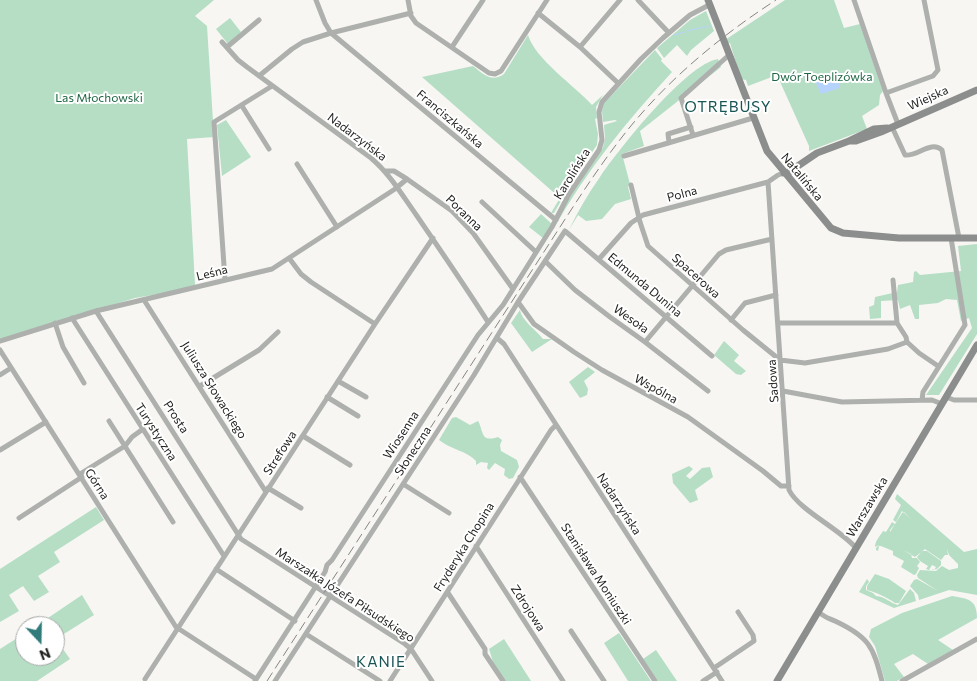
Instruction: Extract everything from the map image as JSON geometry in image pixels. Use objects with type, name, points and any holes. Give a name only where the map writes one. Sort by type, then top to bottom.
[{"type":"main road","name":"Natalińska","points":[[708,2],[766,151],[825,222],[837,231],[899,238],[977,238]]},
{"type":"main road","name":"Wiejska","points":[[784,173],[789,172],[817,153],[849,141],[856,141],[977,90]]},
{"type":"main road","name":"Warszawska","points":[[777,681],[977,345]]},
{"type":"street","points":[[316,0],[327,28],[331,33]]},
{"type":"street","points":[[408,0],[416,23],[489,73],[496,74],[501,70],[547,0]]},
{"type":"street","points":[[452,47],[483,0]]},
{"type":"street","points":[[580,47],[620,0]]},
{"type":"street","points":[[638,0],[669,33]]},
{"type":"street","points":[[854,0],[886,93],[893,126],[905,155],[912,155],[932,147],[939,147],[942,150],[959,238]]},
{"type":"street","points":[[886,93],[933,76],[937,72],[924,0]]},
{"type":"street","name":"Karolińska","points":[[488,322],[495,317],[513,289],[556,220],[569,194],[601,146],[603,135],[600,105],[618,83],[669,33],[708,2]]},
{"type":"street","points":[[259,76],[301,43],[331,33],[411,13]]},
{"type":"street","points":[[538,13],[580,47],[618,83]]},
{"type":"street","points":[[227,47],[259,20]]},
{"type":"street","name":"Franciszkańska","points":[[331,33],[556,220]]},
{"type":"street","name":"Nadarzyńska","points":[[222,42],[238,60],[371,158],[386,172],[433,238],[488,322]]},
{"type":"street","points":[[693,135],[681,98],[729,55]]},
{"type":"street","points":[[225,280],[214,122],[272,86]]},
{"type":"street","points":[[242,106],[269,149]]},
{"type":"street","points":[[624,156],[753,118]]},
{"type":"street","points":[[669,142],[668,134],[691,127]]},
{"type":"street","points":[[297,164],[337,227]]},
{"type":"street","name":"Poranna","points":[[386,172],[394,171],[452,212],[468,228],[513,289]]},
{"type":"street","name":"Polna","points":[[599,259],[631,223],[639,217],[768,182],[784,173]]},
{"type":"street","name":"Leśna","points":[[0,342],[72,318],[271,269],[398,187],[407,179]]},
{"type":"street","name":"Sadowa","points":[[768,182],[789,486]]},
{"type":"street","name":"Spacerowa","points":[[631,185],[648,246],[731,320],[781,360]]},
{"type":"street","points":[[482,202],[536,252]]},
{"type":"street","name":"Edmunda Dunina","points":[[564,231],[712,356]]},
{"type":"street","name":"Słoneczna","points":[[275,681],[564,231]]},
{"type":"street","name":"Strefowa","points":[[145,679],[327,397],[433,238]]},
{"type":"street","points":[[922,400],[923,392],[938,366],[966,325],[950,238]]},
{"type":"street","points":[[645,342],[668,317],[719,254],[726,250],[772,239]]},
{"type":"street","points":[[289,258],[301,274],[310,282],[375,324]]},
{"type":"street","name":"Wesoła","points":[[545,261],[575,290],[610,318],[645,342],[708,391]]},
{"type":"street","points":[[893,280],[898,322],[906,339],[919,353],[938,366]]},
{"type":"street","points":[[731,320],[745,303],[776,296]]},
{"type":"street","name":"Juliusza Słowackiego","points":[[144,300],[267,490]]},
{"type":"street","name":"Wspólna","points":[[518,302],[534,324],[568,348],[602,370],[688,417],[764,471],[781,486],[789,486]]},
{"type":"street","name":"Prosta","points":[[96,312],[239,534]]},
{"type":"street","name":"Turystyczna","points":[[72,318],[224,556]]},
{"type":"street","name":"Wiosenna","points":[[178,628],[256,680],[488,322]]},
{"type":"street","points":[[778,323],[898,322]]},
{"type":"street","points":[[55,324],[63,347],[84,383]]},
{"type":"street","points":[[200,386],[258,350],[278,332]]},
{"type":"street","name":"Nadarzyńska","points":[[497,338],[504,344],[722,681]]},
{"type":"street","points":[[781,360],[805,363],[888,349],[906,339]]},
{"type":"street","name":"Górna","points":[[0,350],[178,628]]},
{"type":"street","points":[[0,375],[12,368]]},
{"type":"street","points":[[338,381],[366,397]]},
{"type":"street","points":[[783,391],[794,391],[840,401],[977,400]]},
{"type":"street","points":[[327,397],[358,416]]},
{"type":"street","points":[[110,421],[173,522]]},
{"type":"street","points":[[0,450],[46,422]]},
{"type":"street","name":"Fryderyka Chopina","points":[[390,681],[448,593],[550,430],[556,426]]},
{"type":"street","points":[[19,518],[125,446],[132,437],[143,429]]},
{"type":"street","points":[[303,436],[350,465]]},
{"type":"street","name":"Stanisława Moniuszki","points":[[520,477],[655,681]]},
{"type":"street","points":[[403,484],[449,513]]},
{"type":"street","points":[[789,486],[790,493],[794,497],[856,548]]},
{"type":"street","points":[[267,490],[301,508]]},
{"type":"street","name":"Marszałka Józefa Piłsudskiego","points":[[239,534],[241,539],[411,649],[432,681]]},
{"type":"street","name":"Zdrojowa","points":[[476,546],[563,681]]},
{"type":"street","points":[[216,569],[295,621]]},
{"type":"street","points":[[448,593],[485,649],[485,654],[503,681]]},
{"type":"street","points":[[818,611],[822,616],[857,633],[869,644],[875,654],[882,681]]},
{"type":"street","points":[[703,681],[754,641],[753,634],[738,612]]},
{"type":"street","points":[[571,631],[604,681]]},
{"type":"street","points":[[306,634],[380,681]]},
{"type":"street","points":[[902,681],[977,639]]},
{"type":"green space","name":"Las Młochowski","points":[[0,0],[214,0],[195,16],[207,26],[214,137],[187,139],[195,285],[170,292],[135,298],[0,340]]},
{"type":"green space","name":"Dwór Toeplizówka","points":[[785,0],[834,0],[844,28],[860,24],[883,91],[880,95],[879,105],[862,116],[867,129],[809,151],[809,146],[777,75],[748,86],[746,80],[741,79],[730,43],[727,44],[725,40]]},
{"type":"green space","points":[[706,11],[714,31],[691,50],[687,56],[677,45],[664,58],[657,48],[690,20]]},
{"type":"green space","points":[[230,18],[241,32],[228,44],[216,29]]},
{"type":"green space","points":[[528,35],[532,44],[547,63],[592,105],[603,95],[596,107],[597,145],[574,178],[554,213],[551,213],[560,198],[422,77],[473,66],[492,78],[500,77],[504,74]]},
{"type":"green space","points":[[655,50],[662,59],[661,61],[672,72],[608,147],[566,207],[554,228],[567,201],[603,147],[605,139],[604,125],[617,121],[603,122],[602,111],[604,103]]},
{"type":"green space","points":[[718,59],[721,67],[640,131],[644,146],[622,154],[630,184],[628,187],[631,199],[615,204],[602,219],[586,221],[578,215],[569,230],[580,209],[609,164],[654,109],[689,76],[705,64]]},
{"type":"green space","points":[[226,120],[251,157],[222,176],[217,125]]},
{"type":"green space","points":[[541,214],[552,224],[543,238],[529,227]]},
{"type":"green space","points":[[977,244],[977,334],[939,395],[926,395],[972,328],[969,318],[961,321],[957,300],[946,299],[938,303],[919,305],[919,319],[915,319],[910,305],[900,309],[898,300],[881,301],[881,318],[870,319],[869,307],[874,305],[875,297],[897,292],[898,285],[913,282],[914,272],[916,271],[920,275],[961,271],[958,246]]},
{"type":"green space","points":[[520,310],[526,321],[543,339],[552,339],[532,352],[511,323]]},
{"type":"green space","points":[[724,341],[739,355],[734,361],[746,371],[741,375],[736,374],[714,355]]},
{"type":"green space","points":[[588,367],[595,372],[584,381],[588,389],[587,395],[580,398],[569,382]]},
{"type":"green space","points":[[456,417],[470,425],[478,421],[485,437],[498,437],[502,440],[500,445],[501,451],[517,460],[519,467],[513,478],[509,479],[504,475],[505,469],[495,463],[489,470],[487,468],[488,463],[481,462],[476,465],[476,461],[472,458],[439,440],[452,418]]},
{"type":"green space","points":[[689,466],[693,469],[686,476],[690,479],[702,468],[710,467],[713,477],[695,490],[698,500],[690,503],[673,483],[672,474]]},
{"type":"green space","points":[[897,494],[964,552],[977,549],[977,595],[949,590],[919,600],[918,595],[910,586],[914,580],[917,579],[938,591],[918,578],[917,575],[920,570],[936,571],[942,566],[949,570],[958,568],[958,564],[949,555],[947,549],[948,555],[945,555],[941,560],[925,549],[915,557],[911,555],[912,558],[917,558],[920,562],[917,566],[919,568],[914,575],[901,567],[904,561],[893,555],[893,551],[881,546],[879,546],[878,551],[876,550],[879,545],[875,547],[876,543],[883,531],[886,532],[892,522],[895,524],[890,532],[903,512],[902,511],[896,522],[893,520],[901,505],[895,499]]},
{"type":"green space","points":[[96,507],[104,520],[54,552],[60,562],[38,576],[49,592],[34,601],[23,586],[9,595],[19,611],[0,622],[0,569]]},
{"type":"green space","points":[[922,551],[927,551],[941,561],[941,565],[937,569],[934,569],[936,567],[932,565],[929,570],[926,569],[928,566],[917,557]]},
{"type":"green space","points":[[875,574],[889,579],[906,591],[899,603],[895,603],[882,595],[867,590],[867,586]]},
{"type":"green space","points":[[867,579],[869,582],[866,590],[876,596],[898,605],[910,589],[914,593],[916,601],[894,608],[859,592]]},
{"type":"green space","points":[[82,595],[94,615],[65,633],[65,616],[51,616]]},
{"type":"green space","points":[[952,596],[971,601],[977,612],[977,618],[938,640],[953,650],[928,664],[913,654],[894,664],[904,677],[897,681],[885,681],[875,646],[869,637],[871,629],[902,613]]},
{"type":"green space","points":[[619,633],[651,681],[628,681],[604,643]]},
{"type":"green space","points":[[15,639],[15,666],[60,666],[37,681],[0,681],[0,649]]},
{"type":"green space","points":[[504,639],[531,681],[505,681],[493,662],[489,649]]},
{"type":"green space","points":[[656,650],[677,681],[658,681],[643,659]]},
{"type":"green space","points":[[65,652],[70,659],[65,662]]},
{"type":"water","points":[[836,71],[840,88],[821,94],[816,79]]},
{"type":"waterway","points":[[705,27],[710,26]]},
{"type":"waterway","points":[[687,31],[704,27]]},
{"type":"waterway","points":[[674,35],[685,32]]},
{"type":"railway","points":[[267,681],[568,214],[611,151],[646,109],[680,74],[717,42],[776,0]]},
{"type":"district","name":"OTRĘBUSY","points":[[728,107]]},
{"type":"district","name":"KANIE","points":[[381,662]]}]
